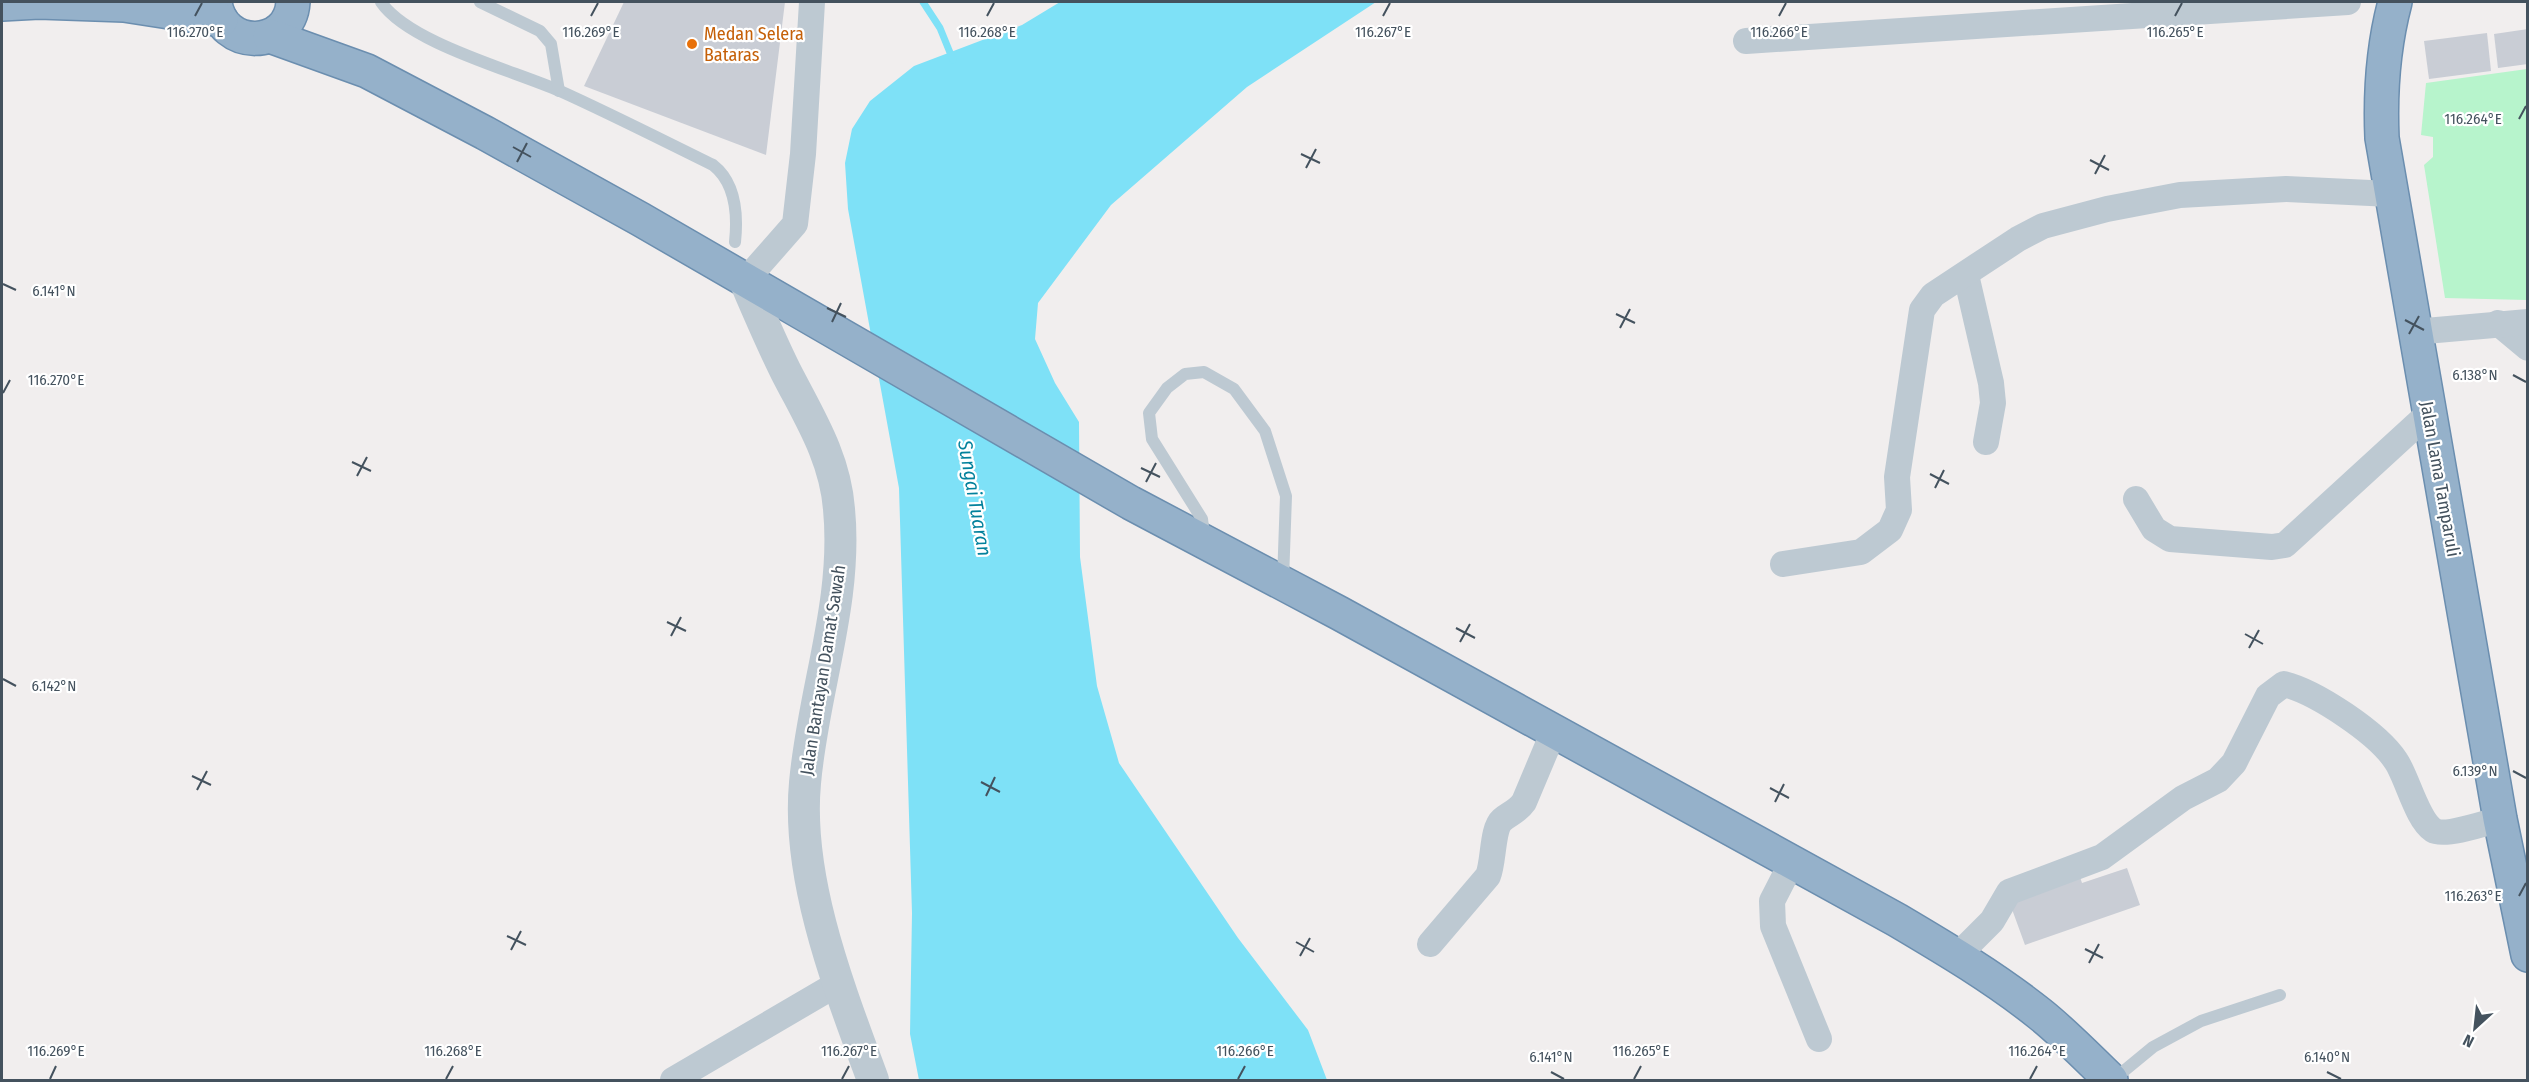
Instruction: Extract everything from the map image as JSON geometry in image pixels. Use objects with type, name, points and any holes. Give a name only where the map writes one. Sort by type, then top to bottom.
[{"type":"highway","name":"Jalan Lama Tamparuli","points":[[2395,2],[2385,39],[2381,104],[2382,138],[2500,819],[2528,955]]},
{"type":"highway","points":[[2,4],[132,3],[218,11],[230,30],[242,37],[256,39],[270,36],[287,21],[295,4],[367,71]]},
{"type":"highway","points":[[270,36],[367,71],[573,182],[1131,503],[1958,955],[2041,1014],[2112,1080]]},
{"type":"street","points":[[745,281],[795,224],[803,154],[812,2]]},
{"type":"street","points":[[1746,40],[2348,2]]},
{"type":"street","points":[[1783,564],[1861,552],[1890,530],[1899,510],[1897,477],[1922,310],[1933,296],[2018,239],[2043,226],[2107,209],[2180,195],[2286,189],[2391,194]]},
{"type":"street","points":[[1966,275],[1991,383],[1993,403],[1986,442]]},
{"type":"street","name":"Jalan Bantayan Damat Sawah","points":[[745,281],[786,372],[820,434],[832,468],[839,509],[841,551],[836,603],[805,782],[804,835],[837,984],[873,1080]]},
{"type":"street","points":[[2414,332],[2528,322]]},
{"type":"street","points":[[2498,323],[2528,348]]},
{"type":"street","points":[[2136,499],[2154,529],[2170,539],[2272,547],[2285,545],[2428,414]]},
{"type":"street","points":[[1958,955],[1992,921],[2009,892],[2103,857],[2183,798],[2218,780],[2234,763],[2268,696],[2284,684],[2305,689],[2376,738],[2396,760],[2425,821],[2432,830],[2442,833],[2500,819]]},
{"type":"street","points":[[1430,944],[1488,876],[1493,863],[1496,831],[1501,820],[1517,812],[1524,802],[1553,733]]},
{"type":"street","points":[[1791,864],[1772,901],[1773,926],[1819,1039]]},
{"type":"street","points":[[673,1080],[837,984]]},
{"type":"lane","points":[[381,2],[389,13],[416,31],[559,91],[713,165],[723,173],[732,191],[737,222],[735,242]]},
{"type":"lane","points":[[480,2],[540,31],[551,44],[559,91]]},
{"type":"lane","points":[[1195,538],[1203,526],[1202,519],[1152,439],[1149,413],[1167,388],[1185,374],[1204,372],[1234,389],[1265,431],[1286,496],[1282,584]]},
{"type":"lane","points":[[2112,1080],[2153,1047],[2201,1021],[2280,995]]},
{"type":"green space","points":[[2527,69],[2527,300],[2445,298],[2424,165],[2433,157],[2433,137],[2421,135],[2426,83]]},
{"type":"water","name":"Sungai Tuaran","points":[[1060,2],[1376,2],[1247,87],[1111,205],[1038,303],[1035,339],[1055,383],[1079,422],[1080,557],[1097,686],[1119,763],[1238,938],[1308,1030],[1327,1080],[919,1080],[910,1034],[912,913],[899,488],[848,209],[845,163],[852,129],[870,101],[914,66],[1022,25]]},
{"type":"building","name":"Medan Selera Bataras","points":[[624,2],[785,2],[766,155],[584,86]]},
{"type":"building","points":[[2528,29],[2528,64],[2498,68],[2494,34]]},
{"type":"building","points":[[2487,33],[2491,71],[2429,79],[2424,41]]},
{"type":"building","points":[[2127,868],[2140,905],[2025,945],[2009,901],[2080,877],[2082,883]]},
{"type":"waterway","points":[[923,2],[940,28],[953,60]]},
{"type":"place","name":"Medan Selera Bataras","points":[[692,44]]}]
